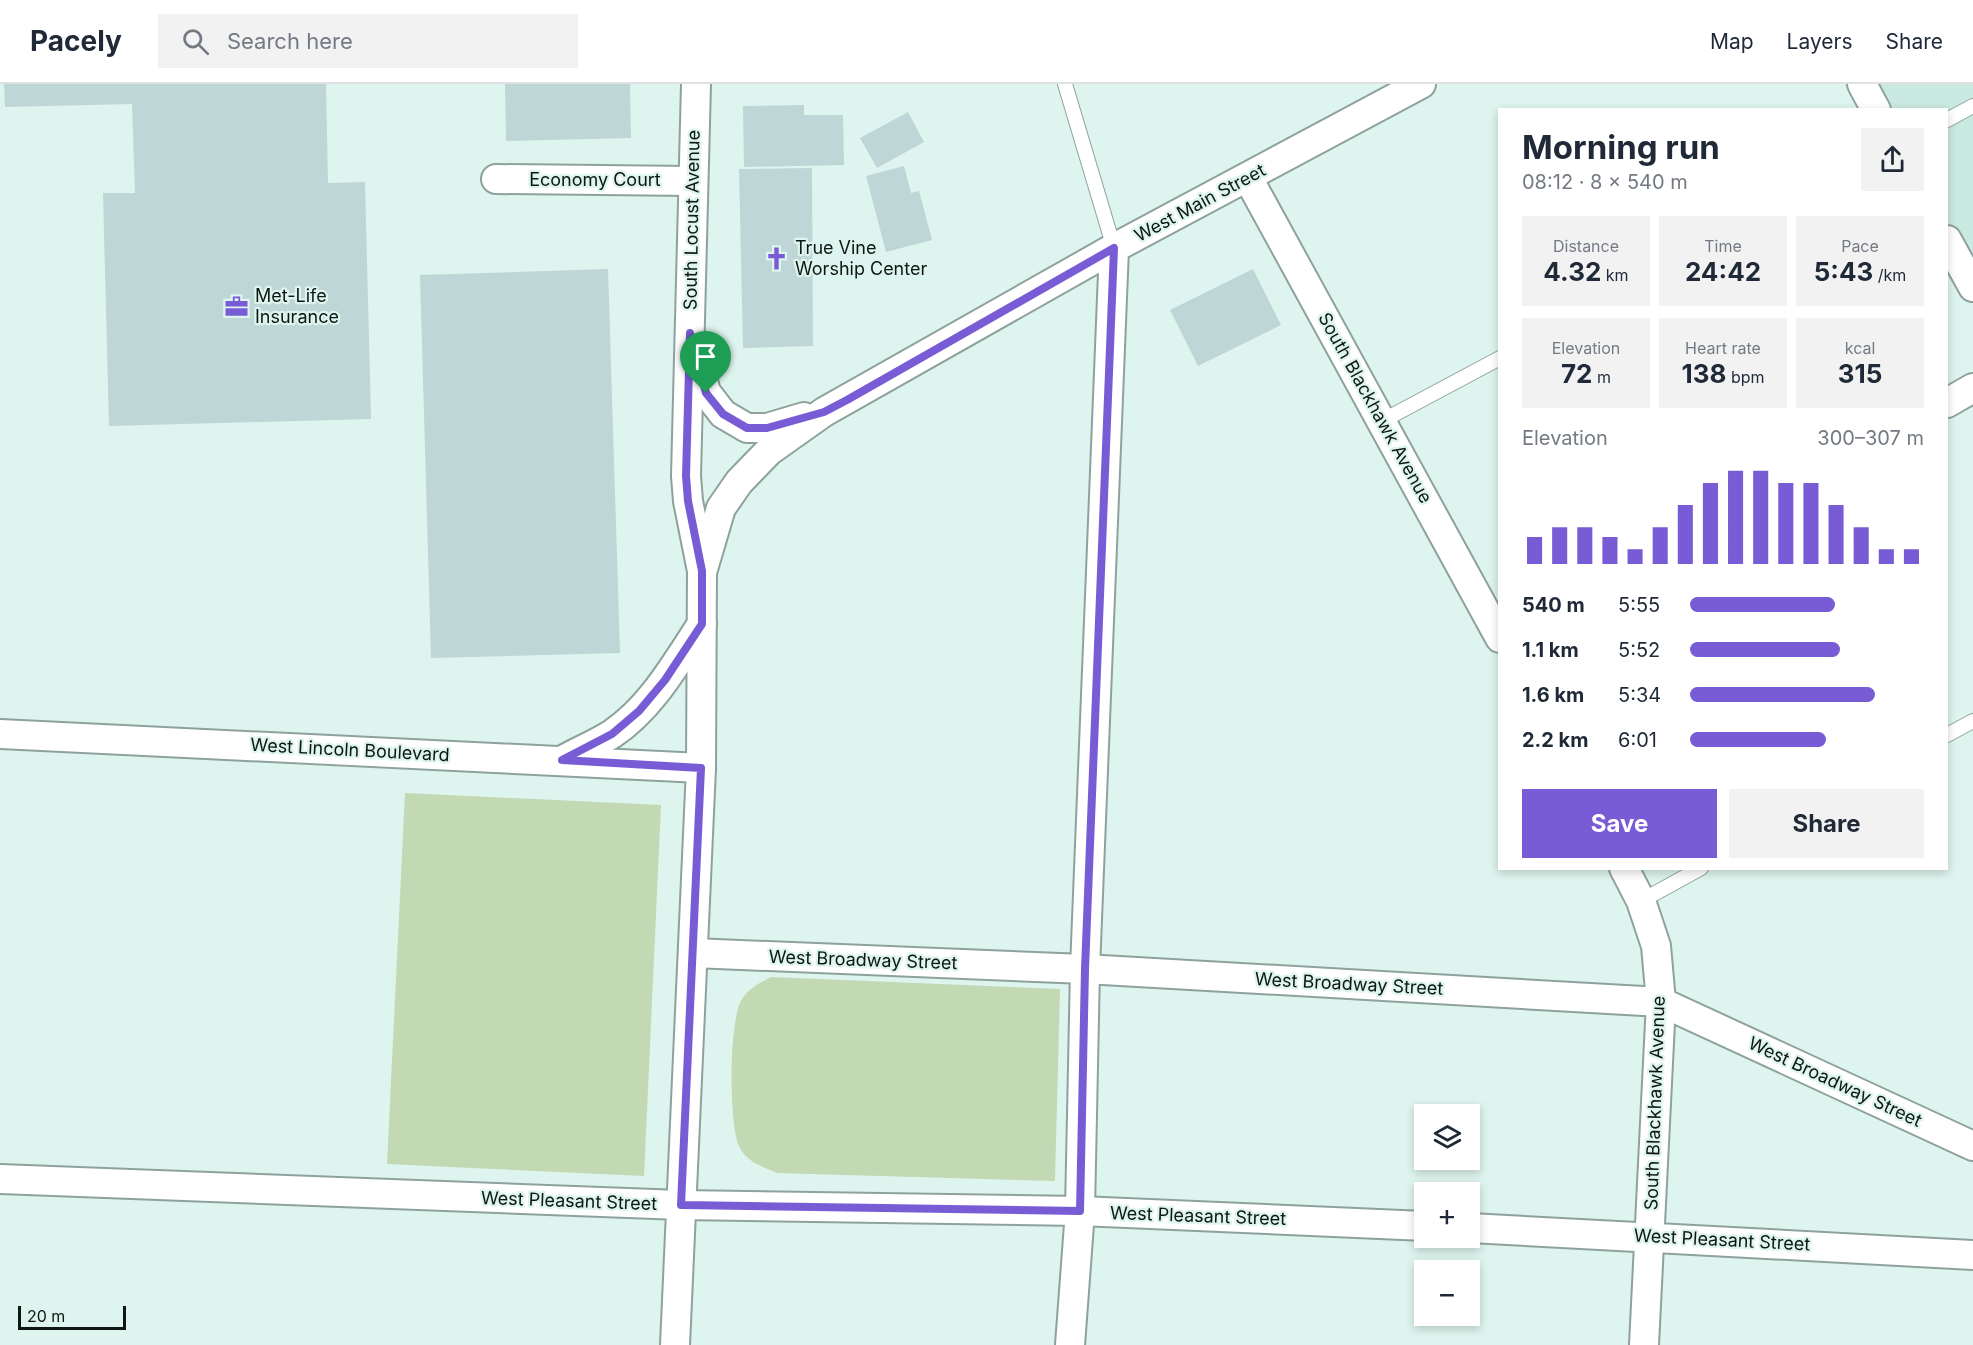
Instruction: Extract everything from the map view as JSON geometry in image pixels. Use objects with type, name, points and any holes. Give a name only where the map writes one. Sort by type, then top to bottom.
[{"type":"street","name":"South Locust Avenue","points":[[675,1345],[701,768],[702,571],[688,501],[686,476],[696,84]]},
{"type":"street","name":"West Main Street","points":[[824,412],[1114,248],[1422,84]]},
{"type":"street","points":[[1862,84],[1875,108]]},
{"type":"street","name":"South Blackhawk Avenue","points":[[1248,178],[1498,634]]},
{"type":"street","name":"Economy Court","points":[[496,179],[693,180]]},
{"type":"street","points":[[1948,242],[1973,287]]},
{"type":"street","points":[[1071,1345],[1080,1211],[1085,969],[1114,248]]},
{"type":"street","points":[[690,333],[706,393],[723,414],[747,428],[767,428],[824,412]]},
{"type":"street","points":[[1948,402],[1973,388]]},
{"type":"street","name":"South Locust Avenue","points":[[702,571],[722,508],[739,482],[770,451],[824,412]]},
{"type":"street","points":[[562,760],[612,734],[639,711],[665,680],[702,624]]},
{"type":"street","name":"West Lincoln Boulevard","points":[[0,734],[701,768]]},
{"type":"street","name":"South Blackhawk Avenue","points":[[1625,870],[1641,901],[1656,946],[1661,1002],[1644,1345]]},
{"type":"street","name":"West Broadway Street","points":[[693,954],[1085,969],[1661,1002],[1973,1146]]},
{"type":"street","name":"West Pleasant Street","points":[[0,1179],[681,1205],[1080,1211],[1414,1226]]},
{"type":"street","name":"West Pleasant Street","points":[[1480,1228],[1973,1255]]},
{"type":"lane","points":[[1065,84],[1114,248]]},
{"type":"lane","points":[[1948,119],[1973,106]]},
{"type":"lane","points":[[1382,421],[1498,359]]},
{"type":"lane","points":[[1948,734],[1973,721]]},
{"type":"lane","points":[[1641,901],[1697,870]]},
{"type":"shaded area","points":[[1862,84],[1973,84],[1973,287],[1948,242],[1948,108],[1875,108]]},
{"type":"green space","points":[[405,793],[661,805],[644,1176],[387,1164]]},
{"type":"green space","points":[[771,977],[1060,989],[1055,1181],[777,1173],[751,1160],[743,1153],[736,1136],[733,1118],[732,1049],[742,999],[751,989]]},
{"type":"building","name":"Met-Life Insurance","points":[[4,84],[326,84],[328,183],[365,182],[371,419],[109,426],[103,193],[135,193],[132,104],[5,107]]},
{"type":"building","points":[[505,84],[630,84],[631,138],[506,141]]},
{"type":"building","points":[[804,105],[804,115],[843,115],[844,165],[744,167],[743,106]]},
{"type":"building","points":[[908,112],[924,142],[877,168],[860,138]]},
{"type":"building","points":[[904,166],[911,193],[919,191],[932,240],[886,252],[866,176]]},
{"type":"building","name":"True Vine Worship Center","points":[[812,168],[813,346],[743,348],[739,169]]},
{"type":"building","points":[[608,269],[620,653],[431,658],[420,275]]},
{"type":"building","points":[[1253,269],[1281,325],[1198,366],[1170,310]]},
{"type":"place","name":"True Vine Worship Center","points":[[777,258]]},
{"type":"place","name":"Met-Life Insurance","points":[[237,306]]},
{"type":"route","points":[[1114,248],[1085,969],[1080,1211],[681,1205],[701,768],[562,760],[612,734],[639,711],[665,680],[702,624],[702,571],[688,501],[686,476],[690,333],[706,393],[723,414],[747,428],[767,428],[824,412],[1114,248]]}]
